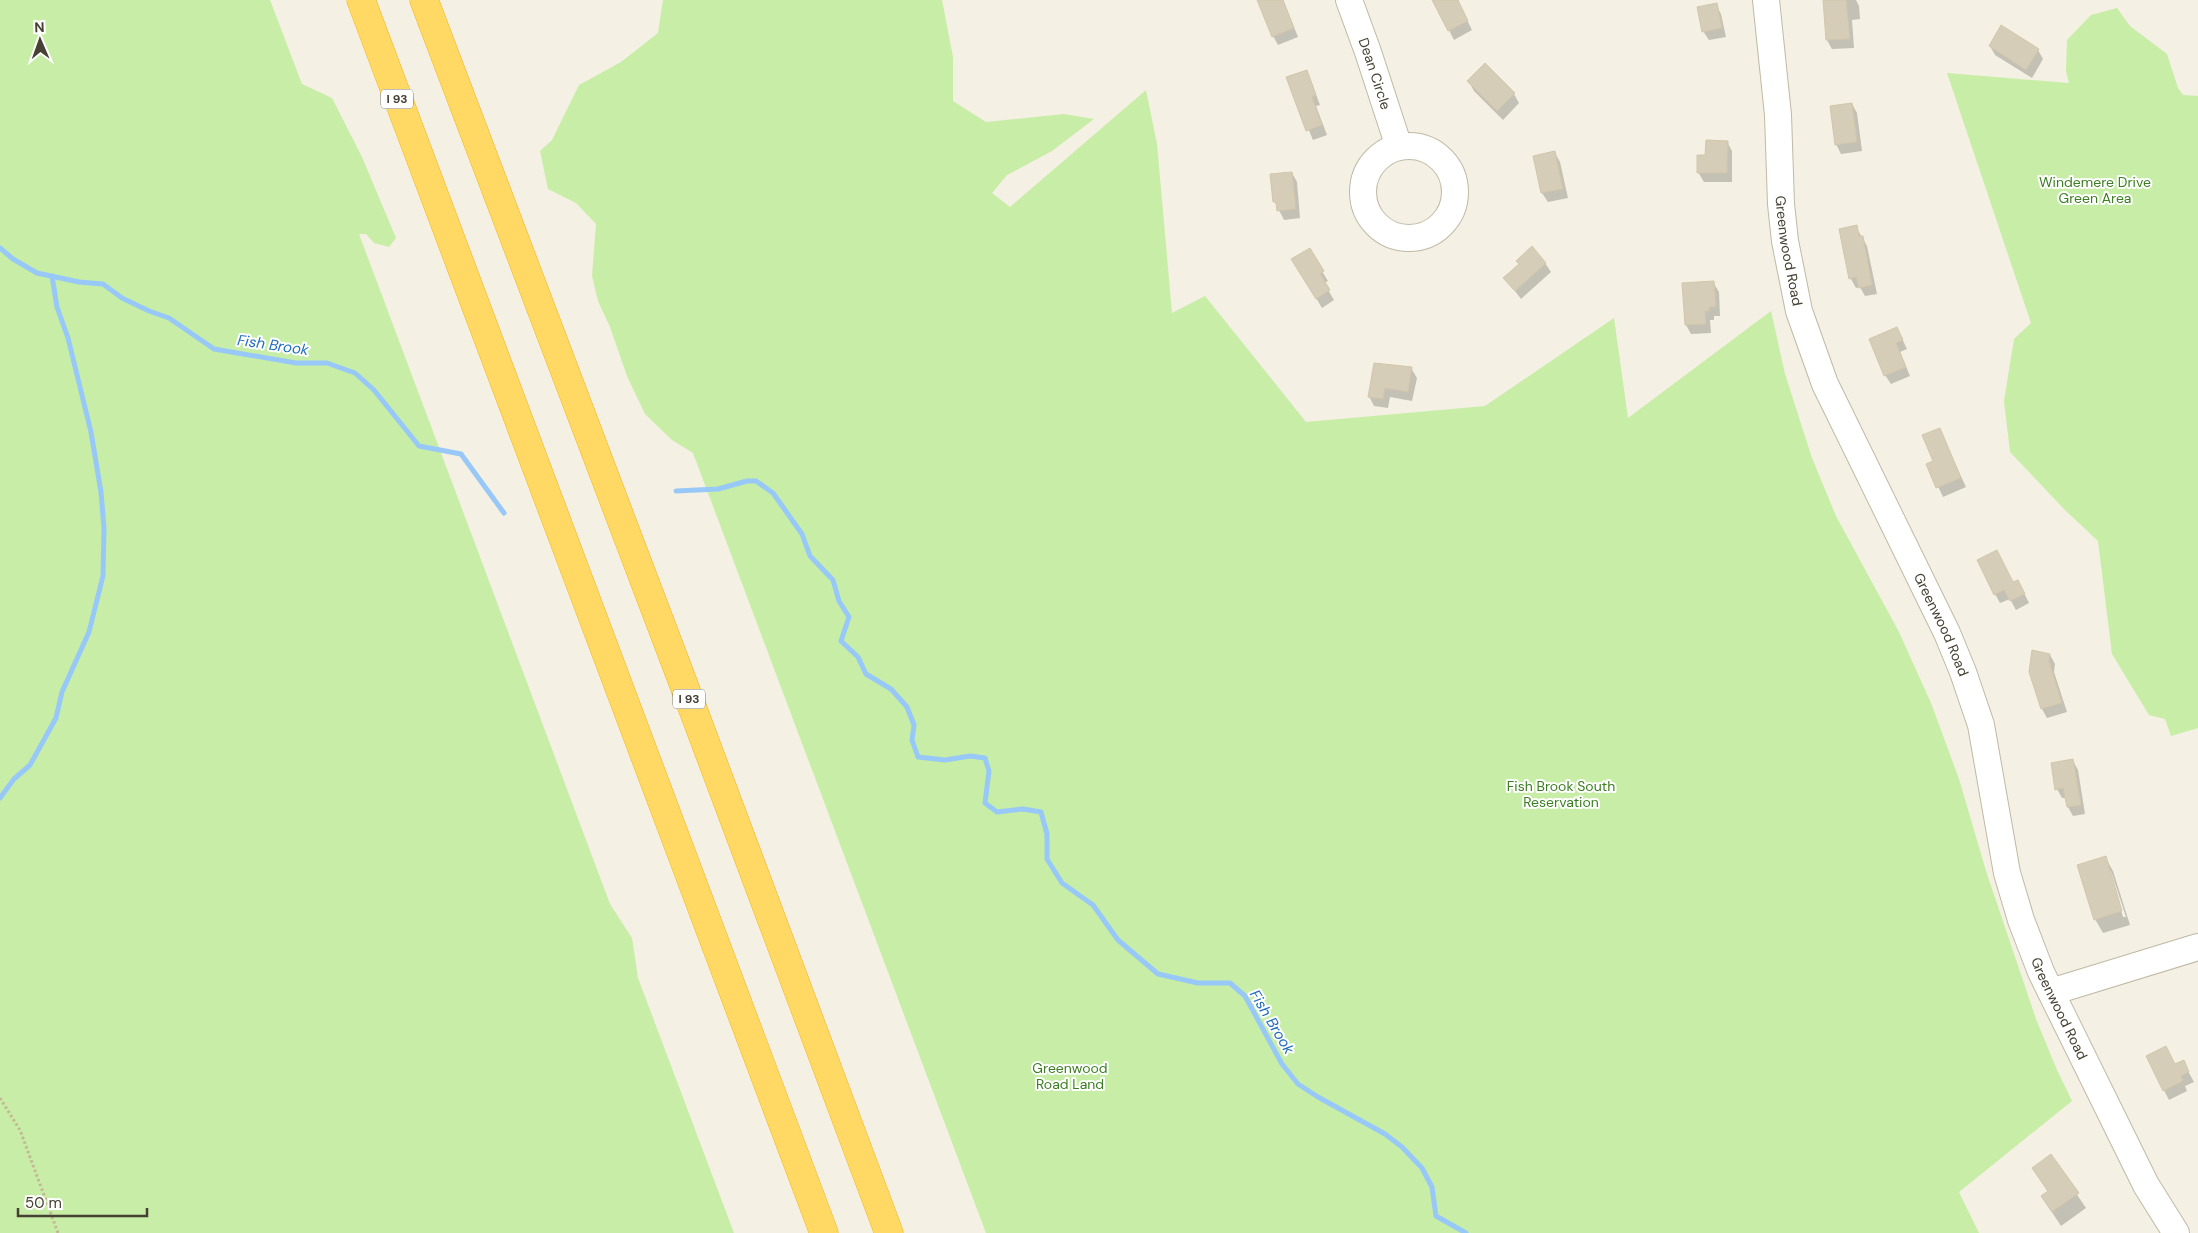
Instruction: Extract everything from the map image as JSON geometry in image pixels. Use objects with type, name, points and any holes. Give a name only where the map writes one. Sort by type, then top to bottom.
[{"type":"highway","name":"I 93","points":[[361,0],[416,151],[824,1233]]},
{"type":"highway","name":"I 93","points":[[424,0],[889,1233]]},
{"type":"street","name":"Dean Circle","points":[[1349,0],[1399,147]]},
{"type":"street","name":"Greenwood Road","points":[[1766,0],[1778,115],[1781,204],[1785,241],[1799,311],[1825,384],[1943,624],[1963,672],[1981,726],[2007,873],[2021,920],[2051,992],[2146,1185],[2176,1233]]},
{"type":"street","points":[[2051,992],[2198,947]]},
{"type":"path","points":[[0,1098],[20,1130],[58,1233]]},
{"type":"green space","points":[[0,0],[270,0],[302,84],[332,98],[362,157],[396,238],[389,247],[374,243],[366,234],[359,234],[610,904],[632,938],[638,978],[734,1233],[0,1233]]},
{"type":"green space","name":"Fish Brook South Reservation","points":[[663,0],[942,0],[953,57],[953,101],[986,122],[1064,114],[1094,119],[1052,151],[1007,175],[992,193],[1010,207],[1146,90],[1157,144],[1172,313],[1205,296],[1306,422],[1485,406],[1614,318],[1628,418],[1771,311],[1785,374],[1812,458],[1836,516],[1899,632],[1931,703],[1959,779],[1986,871],[2036,1019],[2072,1101],[1959,1192],[1979,1233],[986,1233],[693,453],[672,440],[645,414],[627,376],[610,327],[598,301],[592,276],[596,224],[576,203],[548,189],[540,151],[552,140],[579,85],[621,62],[658,33]]},
{"type":"green space","name":"Windemere Drive Green Area","points":[[2117,8],[2130,26],[2167,54],[2178,88],[2183,95],[2198,96],[2198,728],[2171,736],[2165,719],[2149,715],[2112,654],[2098,541],[2065,510],[2010,452],[2004,401],[2014,339],[2031,323],[1947,73],[2069,83],[2066,71],[2067,40],[2091,15]]},
{"type":"building","points":[[1257,0],[1283,0],[1294,28],[1272,37]]},
{"type":"building","points":[[1432,0],[1458,0],[1468,21],[1448,31]]},
{"type":"building","points":[[1823,0],[1846,0],[1850,39],[1826,40]]},
{"type":"building","points":[[1717,3],[1722,28],[1702,32],[1697,7]]},
{"type":"building","points":[[2001,25],[2039,49],[2026,70],[1989,46]]},
{"type":"building","points":[[1485,63],[1515,93],[1497,111],[1467,81]]},
{"type":"building","points":[[1307,70],[1316,95],[1312,97],[1322,125],[1306,131],[1286,77]]},
{"type":"building","points":[[1852,103],[1857,142],[1835,145],[1830,106]]},
{"type":"building","points":[[1706,140],[1728,141],[1727,173],[1697,173],[1697,155],[1705,155]]},
{"type":"building","points":[[1555,151],[1563,189],[1541,193],[1533,156]]},
{"type":"building","points":[[1292,172],[1296,209],[1277,211],[1276,202],[1273,202],[1270,174]]},
{"type":"building","points":[[1857,225],[1859,236],[1863,236],[1872,285],[1859,288],[1856,277],[1849,279],[1839,229]]},
{"type":"building","points":[[1532,246],[1546,263],[1515,291],[1503,278],[1519,264],[1516,261]]},
{"type":"building","points":[[1310,248],[1324,271],[1320,274],[1330,290],[1316,299],[1291,259]]},
{"type":"building","points":[[1714,281],[1716,307],[1709,307],[1709,311],[1705,311],[1706,324],[1685,325],[1682,283]]},
{"type":"building","points":[[1897,327],[1903,340],[1896,343],[1906,367],[1884,376],[1869,339]]},
{"type":"building","points":[[1374,363],[1412,367],[1408,392],[1385,388],[1383,399],[1368,397]]},
{"type":"building","points":[[1940,428],[1961,478],[1936,488],[1926,464],[1933,461],[1922,435]]},
{"type":"building","points":[[1997,550],[2013,582],[2018,580],[2025,594],[2010,601],[2004,590],[1994,595],[1977,560]]},
{"type":"building","points":[[2032,650],[2050,654],[2049,661],[2062,703],[2041,709],[2029,672]]},
{"type":"building","points":[[2073,759],[2081,805],[2067,807],[2063,788],[2055,790],[2051,763]]},
{"type":"building","points":[[2106,856],[2122,911],[2094,920],[2077,865]]},
{"type":"building","points":[[2166,1046],[2175,1064],[2184,1060],[2189,1072],[2181,1076],[2183,1081],[2163,1091],[2146,1056]]},
{"type":"building","points":[[2051,1154],[2079,1193],[2052,1212],[2041,1196],[2048,1191],[2032,1168]]},
{"type":"waterway","name":"Fish Brook","points":[[0,248],[13,259],[37,273],[79,282],[103,284],[122,298],[169,318],[214,349],[296,363],[327,363],[355,373],[374,390],[419,446],[461,454],[504,513]]},
{"type":"waterway","points":[[0,798],[14,779],[30,765],[56,718],[62,692],[89,632],[103,576],[104,528],[101,492],[91,432],[68,338],[57,307],[52,276]]},
{"type":"waterway","name":"Fish Brook","points":[[676,491],[718,489],[747,481],[756,481],[773,493],[802,534],[810,556],[833,580],[839,601],[849,617],[841,641],[858,657],[866,674],[891,689],[907,707],[914,725],[912,740],[918,757],[945,760],[970,756],[985,758],[989,771],[985,803],[997,812],[1023,809],[1041,812],[1047,834],[1047,859],[1062,883],[1093,905],[1118,940],[1158,974],[1198,983],[1230,983],[1245,996],[1282,1064],[1298,1084],[1385,1134],[1402,1147],[1422,1168],[1432,1187],[1436,1216],[1466,1233]]},
{"type":"park label","name":"Greenwood Road Land","points":[[1070,1076]]}]
